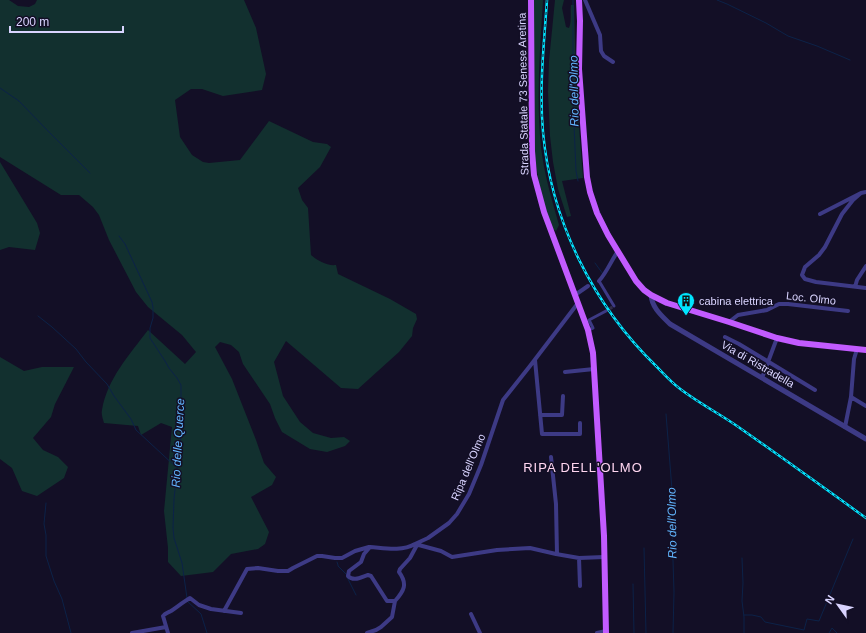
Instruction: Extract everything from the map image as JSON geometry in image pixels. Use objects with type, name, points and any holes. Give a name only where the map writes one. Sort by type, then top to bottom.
[{"type":"main road","name":"Strada Statale 73 Senese Aretina","points":[[531,0],[532,150],[534,175],[544,212],[588,330],[593,353],[604,536],[606,632]]},
{"type":"main road","points":[[579,0],[579,69],[587,177],[590,192],[597,213],[608,235],[636,281],[644,290],[667,304],[777,338],[799,343],[866,350]]},
{"type":"street","points":[[585,0],[600,35],[601,51],[604,56],[613,62]]},
{"type":"street","points":[[820,214],[864,192]]},
{"type":"street","points":[[864,192],[853,200],[842,214],[825,247],[819,255],[805,267],[802,275],[805,279],[810,281],[866,288]]},
{"type":"street","points":[[614,306],[599,281],[604,276],[613,257],[618,251]]},
{"type":"street","points":[[855,287],[857,280],[866,266]]},
{"type":"street","points":[[575,295],[588,286]]},
{"type":"street","name":"Via di Ristradella","points":[[651,295],[658,312],[670,324],[866,439]]},
{"type":"street","name":"Ripa dell'Olmo","points":[[416,544],[428,538],[457,514],[469,494],[481,465],[503,400],[578,303]]},
{"type":"street","name":"Loc. Olmo","points":[[729,322],[738,315],[767,310],[779,304],[848,311]]},
{"type":"street","points":[[588,330],[593,328],[589,320],[606,311]]},
{"type":"street","points":[[725,337],[815,390]]},
{"type":"street","points":[[762,378],[777,338]]},
{"type":"street","points":[[845,427],[851,397],[854,359],[857,349]]},
{"type":"street","points":[[535,360],[542,434],[580,434],[580,423]]},
{"type":"street","points":[[565,372],[594,369]]},
{"type":"street","points":[[540,415],[562,415],[563,396]]},
{"type":"street","points":[[851,397],[866,406]]},
{"type":"street","points":[[552,457],[558,554]]},
{"type":"street","points":[[367,633],[381,627],[392,617],[395,601],[404,588],[404,580],[399,572],[410,558],[416,544]]},
{"type":"street","points":[[224,611],[247,569],[258,568],[288,571],[317,556],[342,558],[370,547],[402,548],[416,544],[441,551],[452,557],[497,550],[530,548],[579,558],[604,557]]},
{"type":"street","points":[[370,547],[364,554],[361,562],[349,571],[348,576],[355,580],[368,574],[371,576],[387,601],[395,601]]},
{"type":"street","points":[[579,558],[580,586]]},
{"type":"street","points":[[168,633],[163,616],[164,614],[190,598],[199,605],[241,614]]},
{"type":"street","points":[[471,614],[480,633]]},
{"type":"street","points":[[132,633],[166,626]]},
{"type":"street","points":[[597,633],[606,632]]},
{"type":"green space","points":[[0,0],[9,0],[18,6],[29,7],[35,4],[37,0],[244,0],[256,28],[266,74],[262,90],[223,96],[202,89],[191,89],[175,100],[180,137],[192,155],[203,162],[209,163],[240,160],[269,121],[313,142],[327,144],[331,147],[320,167],[298,188],[302,200],[308,208],[311,255],[323,263],[336,265],[338,274],[390,299],[416,314],[417,319],[413,328],[412,336],[399,352],[358,389],[341,388],[286,341],[274,362],[283,396],[300,422],[313,433],[331,438],[344,437],[350,441],[345,446],[327,452],[310,449],[282,432],[270,404],[243,364],[239,352],[231,345],[220,342],[215,347],[232,379],[264,463],[276,477],[272,485],[251,497],[269,532],[265,544],[258,549],[231,554],[213,572],[181,576],[168,562],[164,511],[172,427],[161,423],[141,435],[138,426],[104,423],[102,413],[105,399],[114,377],[148,330],[185,364],[196,352],[182,335],[148,307],[136,292],[109,240],[99,215],[93,207],[79,195],[61,195],[0,157]]},
{"type":"green space","points":[[534,0],[543,0],[539,74],[541,147],[548,187],[559,225],[556,231],[553,229],[546,211],[535,158]]},
{"type":"green space","points":[[555,0],[564,0],[562,8],[566,27],[569,28],[571,5],[574,5],[577,92],[583,178],[562,181],[571,216],[567,217],[558,189],[550,136],[548,92],[549,61]]},
{"type":"green space","points":[[0,162],[37,223],[40,233],[35,250],[9,247],[0,250]]},
{"type":"green space","points":[[0,357],[24,371],[42,367],[74,367],[55,404],[51,417],[33,438],[43,450],[58,457],[68,467],[64,478],[37,496],[22,491],[12,468],[0,459]]},
{"type":"waterway","name":"Rio dell'Olmo","points":[[573,0],[573,101],[576,171],[578,181]]},
{"type":"waterway","name":"Rio dell'Olmo","points":[[717,0],[766,23],[788,36],[850,60]]},
{"type":"waterway","points":[[0,88],[19,101],[90,173]]},
{"type":"waterway","name":"Rio delle Querce","points":[[119,236],[125,244],[152,302],[153,318],[150,328],[150,338],[181,385],[181,435],[174,499],[173,528],[174,538],[182,563],[187,598]]},
{"type":"waterway","name":"Rio dell'Olmo","points":[[595,263],[603,274]]},
{"type":"waterway","points":[[38,316],[76,349],[107,384],[131,419],[136,430],[176,467]]},
{"type":"waterway","name":"Rio dell'Olmo","points":[[666,414],[672,490],[674,592],[673,633]]},
{"type":"waterway","points":[[46,503],[44,524],[46,535],[46,556],[54,581],[62,599],[71,633]]},
{"type":"waterway","points":[[744,615],[761,617],[765,622],[804,630],[807,619],[819,621],[853,539]]},
{"type":"waterway","points":[[644,548],[646,633]]},
{"type":"waterway","points":[[742,558],[744,633]]},
{"type":"waterway","points":[[337,562],[338,566],[347,575],[356,595]]},
{"type":"waterway","points":[[633,584],[634,633]]},
{"type":"waterway","name":"Rio delle Querce","points":[[187,601],[201,614],[207,633]]},
{"type":"waterway","points":[[829,633],[832,628],[837,633]]},
{"type":"tunnel","points":[[606,311],[614,306]]},
{"type":"railway","points":[[547,0],[542,66],[542,116],[548,165],[555,198],[566,229],[579,260],[595,289],[613,317],[634,343],[676,386],[737,426],[866,518]]},
{"type":"place","name":"cabina elettrica","points":[[686,316]]},
{"type":"district","name":"RIPA DELL'OLMO","points":[[583,467]]}]
